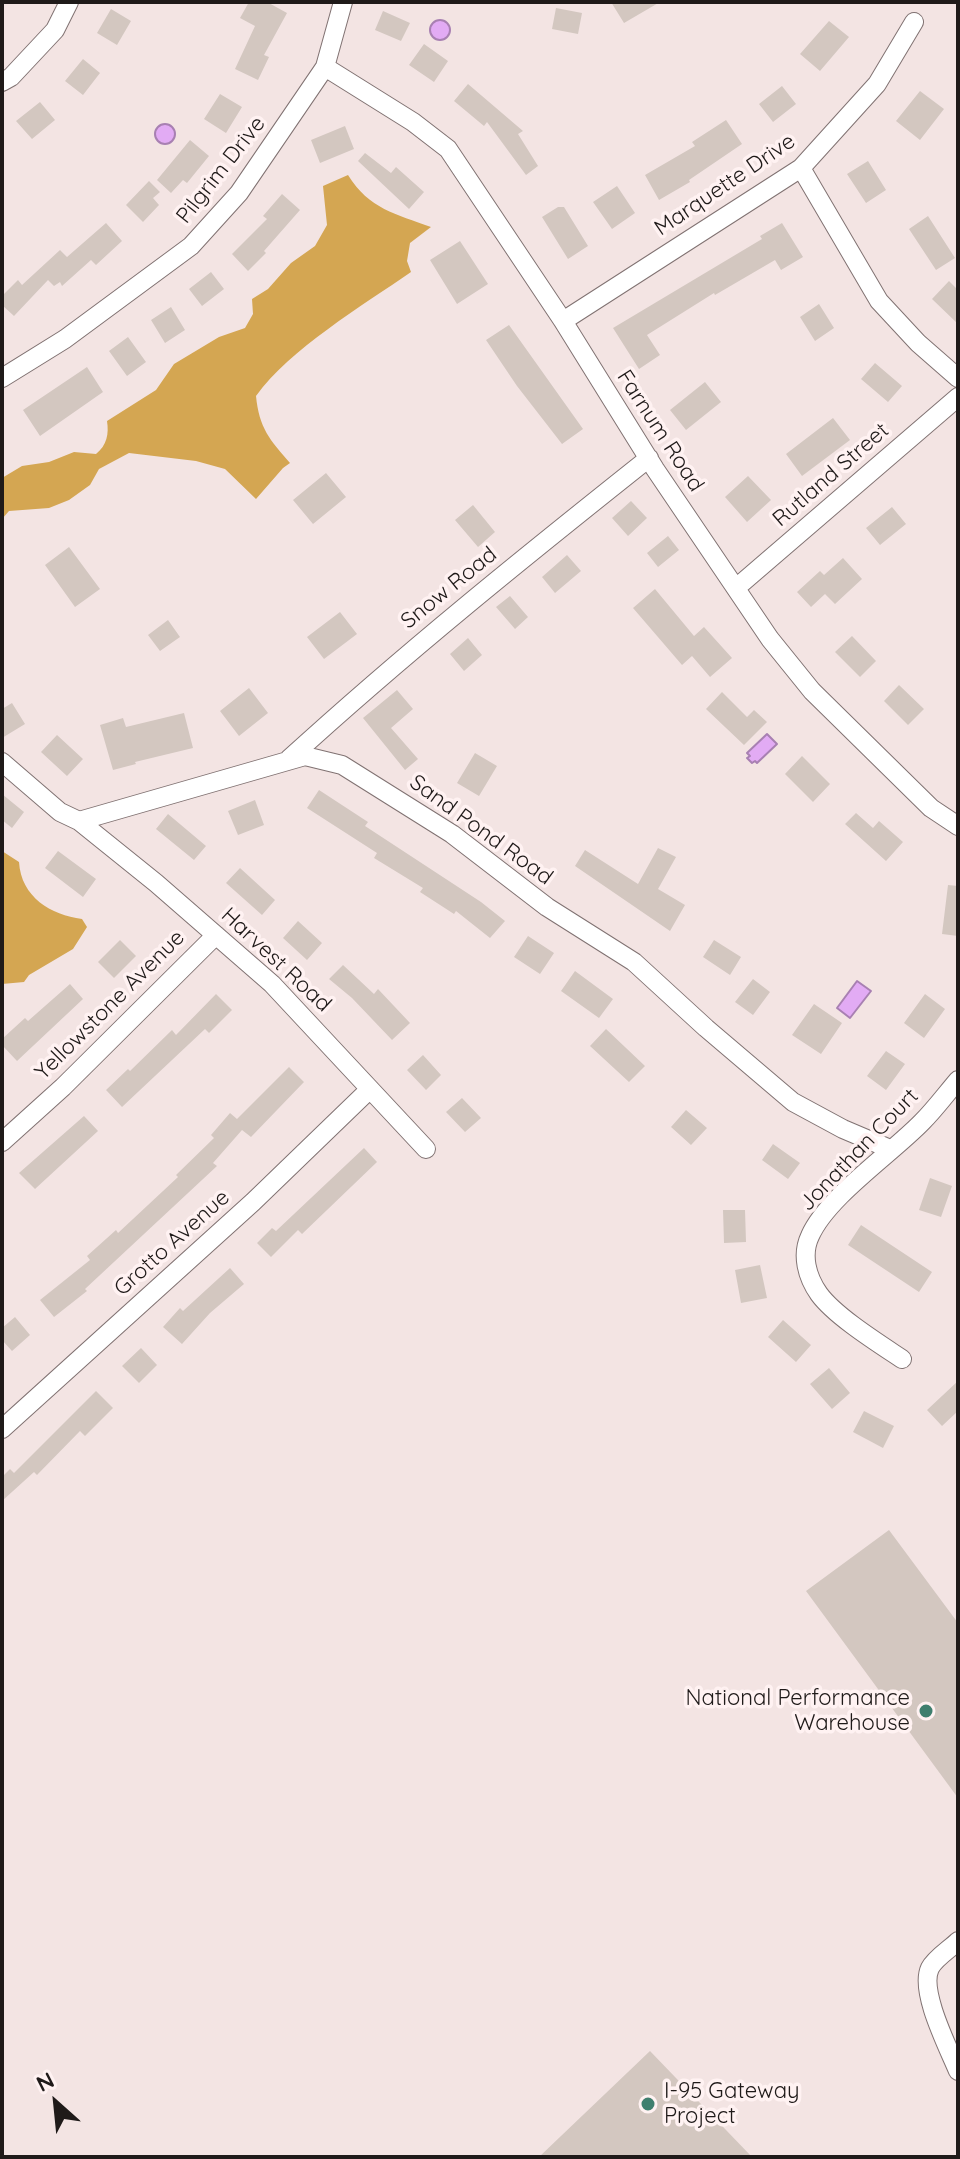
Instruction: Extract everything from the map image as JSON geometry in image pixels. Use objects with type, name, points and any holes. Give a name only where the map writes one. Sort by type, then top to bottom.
[{"type":"street","points":[[2,82],[11,77],[55,30],[69,2]]},
{"type":"street","name":"Pilgrim Drive","points":[[2,378],[65,339],[191,246],[239,193],[325,67],[343,2]]},
{"type":"street","name":"Marquette Drive","points":[[563,321],[801,168],[877,84],[914,22]]},
{"type":"street","name":"Farnum Road","points":[[325,67],[413,122],[448,149],[770,639],[812,691],[931,808],[958,826]]},
{"type":"street","points":[[801,168],[880,302],[918,343],[958,378]]},
{"type":"street","name":"Rutland Street","points":[[736,588],[958,397]]},
{"type":"street","name":"Snow Road","points":[[285,763],[456,612],[649,458]]},
{"type":"street","name":"Sand Pond Road","points":[[79,821],[305,756],[342,765],[452,834],[547,907],[634,962],[793,1102],[843,1129],[890,1149]]},
{"type":"street","points":[[2,762],[60,812],[79,821]]},
{"type":"street","name":"Harvest Road","points":[[79,821],[272,984],[426,1149]]},
{"type":"street","name":"Yellowstone Avenue","points":[[2,1142],[63,1087],[216,935]]},
{"type":"street","name":"Jonathan Court","points":[[902,1359],[835,1309],[820,1294],[804,1257],[810,1236],[827,1211],[921,1123],[958,1080]]},
{"type":"street","name":"Grotto Avenue","points":[[6,1417],[253,1202],[370,1089]]},
{"type":"street","points":[[958,1941],[931,1965],[927,1980],[936,2017],[958,2071]]},
{"type":"shaded area","points":[[436,20],[444,20],[450,30],[444,40],[436,40],[430,34],[430,26]]},
{"type":"shaded area","points":[[165,124],[172,127],[175,134],[172,141],[165,144],[158,141],[155,134],[158,127]]},
{"type":"shaded area","points":[[348,175],[374,203],[431,227],[410,243],[407,261],[411,272],[307,345],[256,396],[267,433],[290,463],[256,499],[225,469],[196,461],[129,453],[99,469],[90,485],[69,500],[49,508],[9,511],[2,519],[2,478],[22,466],[49,462],[74,452],[96,454],[106,439],[107,421],[156,390],[174,364],[219,337],[245,328],[253,314],[252,299],[268,289],[291,263],[315,246],[327,225],[323,186]]},
{"type":"shaded area","points":[[767,734],[777,744],[757,763],[752,763],[747,753]]},
{"type":"shaded area","points":[[2,851],[19,862],[25,885],[40,902],[59,913],[82,919],[87,927],[73,949],[29,975],[24,982],[2,984]]},
{"type":"shaded area","points":[[857,981],[871,991],[850,1018],[837,1008]]},
{"type":"building","points":[[249,2],[267,2],[287,13],[264,55],[269,57],[258,80],[235,69],[255,26],[240,18]]},
{"type":"building","points":[[611,2],[660,2],[624,23]]},
{"type":"building","points":[[556,8],[582,13],[578,34],[552,29]]},
{"type":"building","points":[[111,9],[131,21],[117,45],[97,33]]},
{"type":"building","points":[[383,11],[410,23],[401,41],[375,30]]},
{"type":"building","points":[[829,21],[849,37],[820,71],[800,54]]},
{"type":"building","points":[[424,44],[448,61],[434,82],[409,65]]},
{"type":"building","points":[[83,59],[100,73],[83,95],[65,81]]},
{"type":"building","points":[[468,84],[523,131],[518,134],[538,166],[526,175],[487,122],[484,126],[454,101]]},
{"type":"building","points":[[782,86],[796,104],[773,122],[759,104]]},
{"type":"building","points":[[920,91],[944,109],[920,140],[896,121]]},
{"type":"building","points":[[220,94],[242,107],[226,133],[204,119]]},
{"type":"building","points":[[40,102],[55,120],[32,139],[16,121]]},
{"type":"building","points":[[726,120],[742,144],[690,182],[659,200],[645,175],[695,146],[692,142]]},
{"type":"building","points":[[345,126],[354,149],[320,163],[311,140]]},
{"type":"building","points":[[190,140],[209,156],[187,183],[183,180],[171,193],[157,180]]},
{"type":"building","points":[[365,153],[391,173],[396,167],[424,192],[409,209],[358,161]]},
{"type":"building","points":[[868,161],[886,190],[866,203],[847,174]]},
{"type":"building","points":[[149,181],[160,192],[153,198],[159,205],[143,222],[126,205]]},
{"type":"building","points":[[617,186],[635,213],[612,229],[593,202]]},
{"type":"building","points":[[282,194],[300,210],[248,271],[232,254],[267,219],[263,216]]},
{"type":"building","points":[[558,207],[564,207],[588,246],[568,259],[542,217]]},
{"type":"building","points":[[928,216],[955,258],[936,270],[909,229]]},
{"type":"building","points":[[106,223],[122,241],[96,265],[91,260],[62,286],[60,282],[54,286],[48,280],[14,316],[2,305],[2,296],[18,280],[22,285],[60,250],[67,257]]},
{"type":"building","points":[[782,223],[803,257],[781,270],[775,260],[647,335],[660,355],[639,369],[613,328],[762,239],[760,236]]},
{"type":"building","points":[[460,241],[488,284],[457,304],[430,260]]},
{"type":"building","points":[[211,272],[224,289],[202,306],[189,289]]},
{"type":"building","points":[[949,281],[958,290],[958,324],[932,299]]},
{"type":"building","points":[[819,304],[834,328],[815,341],[800,317]]},
{"type":"building","points":[[171,307],[185,330],[165,343],[151,320]]},
{"type":"building","points":[[509,325],[583,429],[562,444],[486,340]]},
{"type":"building","points":[[128,337],[146,362],[127,376],[109,351]]},
{"type":"building","points":[[875,363],[902,386],[888,402],[861,379]]},
{"type":"building","points":[[87,367],[103,392],[40,436],[23,410]]},
{"type":"building","points":[[705,382],[721,402],[686,430],[670,410]]},
{"type":"building","points":[[833,418],[850,440],[802,476],[786,454]]},
{"type":"building","points":[[326,473],[346,497],[313,524],[293,500]]},
{"type":"building","points":[[748,476],[771,500],[747,522],[725,497]]},
{"type":"building","points":[[631,501],[647,518],[628,536],[612,518]]},
{"type":"building","points":[[473,505],[495,532],[478,547],[455,520]]},
{"type":"building","points":[[892,507],[906,524],[880,545],[866,528]]},
{"type":"building","points":[[668,536],[679,550],[658,567],[647,553]]},
{"type":"building","points":[[69,547],[100,589],[75,607],[45,565]]},
{"type":"building","points":[[567,555],[581,571],[555,593],[542,577]]},
{"type":"building","points":[[843,558],[862,579],[835,604],[825,594],[811,607],[797,592],[820,571],[824,575]]},
{"type":"building","points":[[655,589],[694,636],[704,627],[732,658],[710,677],[692,656],[682,665],[633,608]]},
{"type":"building","points":[[510,596],[528,617],[515,629],[496,607]]},
{"type":"building","points":[[340,612],[357,634],[324,659],[307,637]]},
{"type":"building","points":[[168,620],[180,637],[160,651],[148,635]]},
{"type":"building","points":[[852,636],[876,661],[860,677],[835,652]]},
{"type":"building","points":[[468,638],[482,655],[464,671],[450,654]]},
{"type":"building","points":[[899,685],[924,709],[908,725],[884,701]]},
{"type":"building","points":[[249,688],[268,713],[239,736],[220,711]]},
{"type":"building","points":[[397,690],[413,709],[391,728],[418,759],[405,770],[363,718]]},
{"type":"building","points":[[722,692],[747,717],[754,710],[767,722],[744,745],[706,709]]},
{"type":"building","points":[[12,703],[25,724],[2,738],[2,709]]},
{"type":"building","points":[[184,713],[193,748],[113,770],[100,725],[123,718],[126,727]]},
{"type":"building","points":[[57,735],[83,759],[67,776],[41,752]]},
{"type":"building","points":[[475,753],[497,766],[479,796],[457,783]]},
{"type":"building","points":[[802,756],[830,784],[813,802],[785,774]]},
{"type":"building","points":[[319,790],[368,822],[365,826],[505,921],[490,938],[456,911],[454,914],[420,892],[423,888],[374,858],[377,853],[307,808]]},
{"type":"building","points":[[2,794],[24,812],[12,828],[2,820]]},
{"type":"building","points":[[255,800],[264,825],[238,835],[228,811]]},
{"type":"building","points":[[856,813],[873,828],[879,821],[903,842],[886,861],[845,824]]},
{"type":"building","points":[[168,814],[206,846],[194,860],[156,829]]},
{"type":"building","points":[[658,848],[676,857],[658,889],[685,905],[670,931],[575,866],[585,850],[638,884]]},
{"type":"building","points":[[58,851],[96,879],[83,897],[45,868]]},
{"type":"building","points":[[240,868],[275,900],[262,915],[226,883]]},
{"type":"building","points":[[948,885],[958,886],[958,936],[942,934]]},
{"type":"building","points":[[298,921],[322,943],[307,960],[283,938]]},
{"type":"building","points":[[528,936],[554,953],[540,974],[514,957]]},
{"type":"building","points":[[120,940],[136,956],[114,978],[98,962]]},
{"type":"building","points":[[714,940],[741,957],[730,975],[703,957]]},
{"type":"building","points":[[343,965],[374,994],[378,989],[410,1023],[392,1040],[329,979]]},
{"type":"building","points":[[575,971],[613,999],[599,1018],[561,991]]},
{"type":"building","points":[[753,979],[770,992],[753,1015],[735,1002]]},
{"type":"building","points":[[70,984],[83,999],[17,1061],[2,1045],[2,1039]]},
{"type":"building","points":[[216,994],[232,1010],[209,1033],[205,1029],[122,1107],[106,1090],[172,1030],[176,1035]]},
{"type":"building","points":[[925,994],[945,1009],[924,1038],[904,1023]]},
{"type":"building","points":[[814,1004],[842,1023],[821,1054],[792,1035]]},
{"type":"building","points":[[606,1029],[645,1066],[629,1082],[590,1046]]},
{"type":"building","points":[[886,1051],[905,1064],[886,1090],[867,1076]]},
{"type":"building","points":[[423,1055],[441,1075],[426,1090],[407,1070]]},
{"type":"building","points":[[289,1067],[304,1082],[251,1137],[242,1130],[213,1163],[217,1166],[85,1289],[87,1291],[54,1317],[40,1300],[90,1260],[87,1256],[116,1230],[118,1233],[178,1177],[176,1175],[214,1138],[211,1135],[230,1113],[237,1119]]},
{"type":"building","points":[[462,1098],[481,1118],[465,1132],[446,1112]]},
{"type":"building","points":[[686,1110],[707,1128],[691,1145],[671,1127]]},
{"type":"building","points":[[84,1116],[98,1131],[35,1189],[19,1173]]},
{"type":"building","points":[[773,1144],[800,1163],[788,1179],[762,1160]]},
{"type":"building","points":[[364,1148],[377,1162],[302,1234],[298,1230],[271,1257],[257,1243],[272,1228],[276,1231]]},
{"type":"building","points":[[930,1178],[952,1186],[941,1217],[919,1210]]},
{"type":"building","points":[[723,1210],[745,1210],[746,1242],[724,1243]]},
{"type":"building","points":[[861,1225],[932,1272],[919,1292],[848,1245]]},
{"type":"building","points":[[760,1265],[767,1298],[741,1303],[735,1270]]},
{"type":"building","points":[[230,1268],[244,1284],[210,1313],[182,1344],[163,1327],[180,1308],[183,1311]]},
{"type":"building","points":[[15,1317],[30,1335],[12,1351],[2,1340],[2,1328]]},
{"type":"building","points":[[783,1320],[811,1345],[796,1362],[768,1337]]},
{"type":"building","points":[[141,1348],[157,1365],[139,1383],[122,1366]]},
{"type":"building","points":[[829,1368],[850,1393],[832,1409],[810,1384]]},
{"type":"building","points":[[958,1381],[958,1411],[942,1426],[927,1410]]},
{"type":"building","points":[[96,1391],[113,1408],[85,1436],[80,1431],[37,1475],[34,1472],[2,1501],[2,1477],[10,1469],[14,1473]]},
{"type":"building","points":[[864,1411],[894,1426],[883,1448],[853,1432]]},
{"type":"building","name":"National Performance Warehouse","points":[[889,1530],[958,1623],[958,1798],[806,1591]]},
{"type":"building","name":"I-95 Gateway Project","points":[[650,2051],[752,2157],[539,2157]]},
{"type":"place","name":"National Performance Warehouse","points":[[926,1711]]},
{"type":"place","name":"I-95 Gateway Project","points":[[648,2104]]}]
